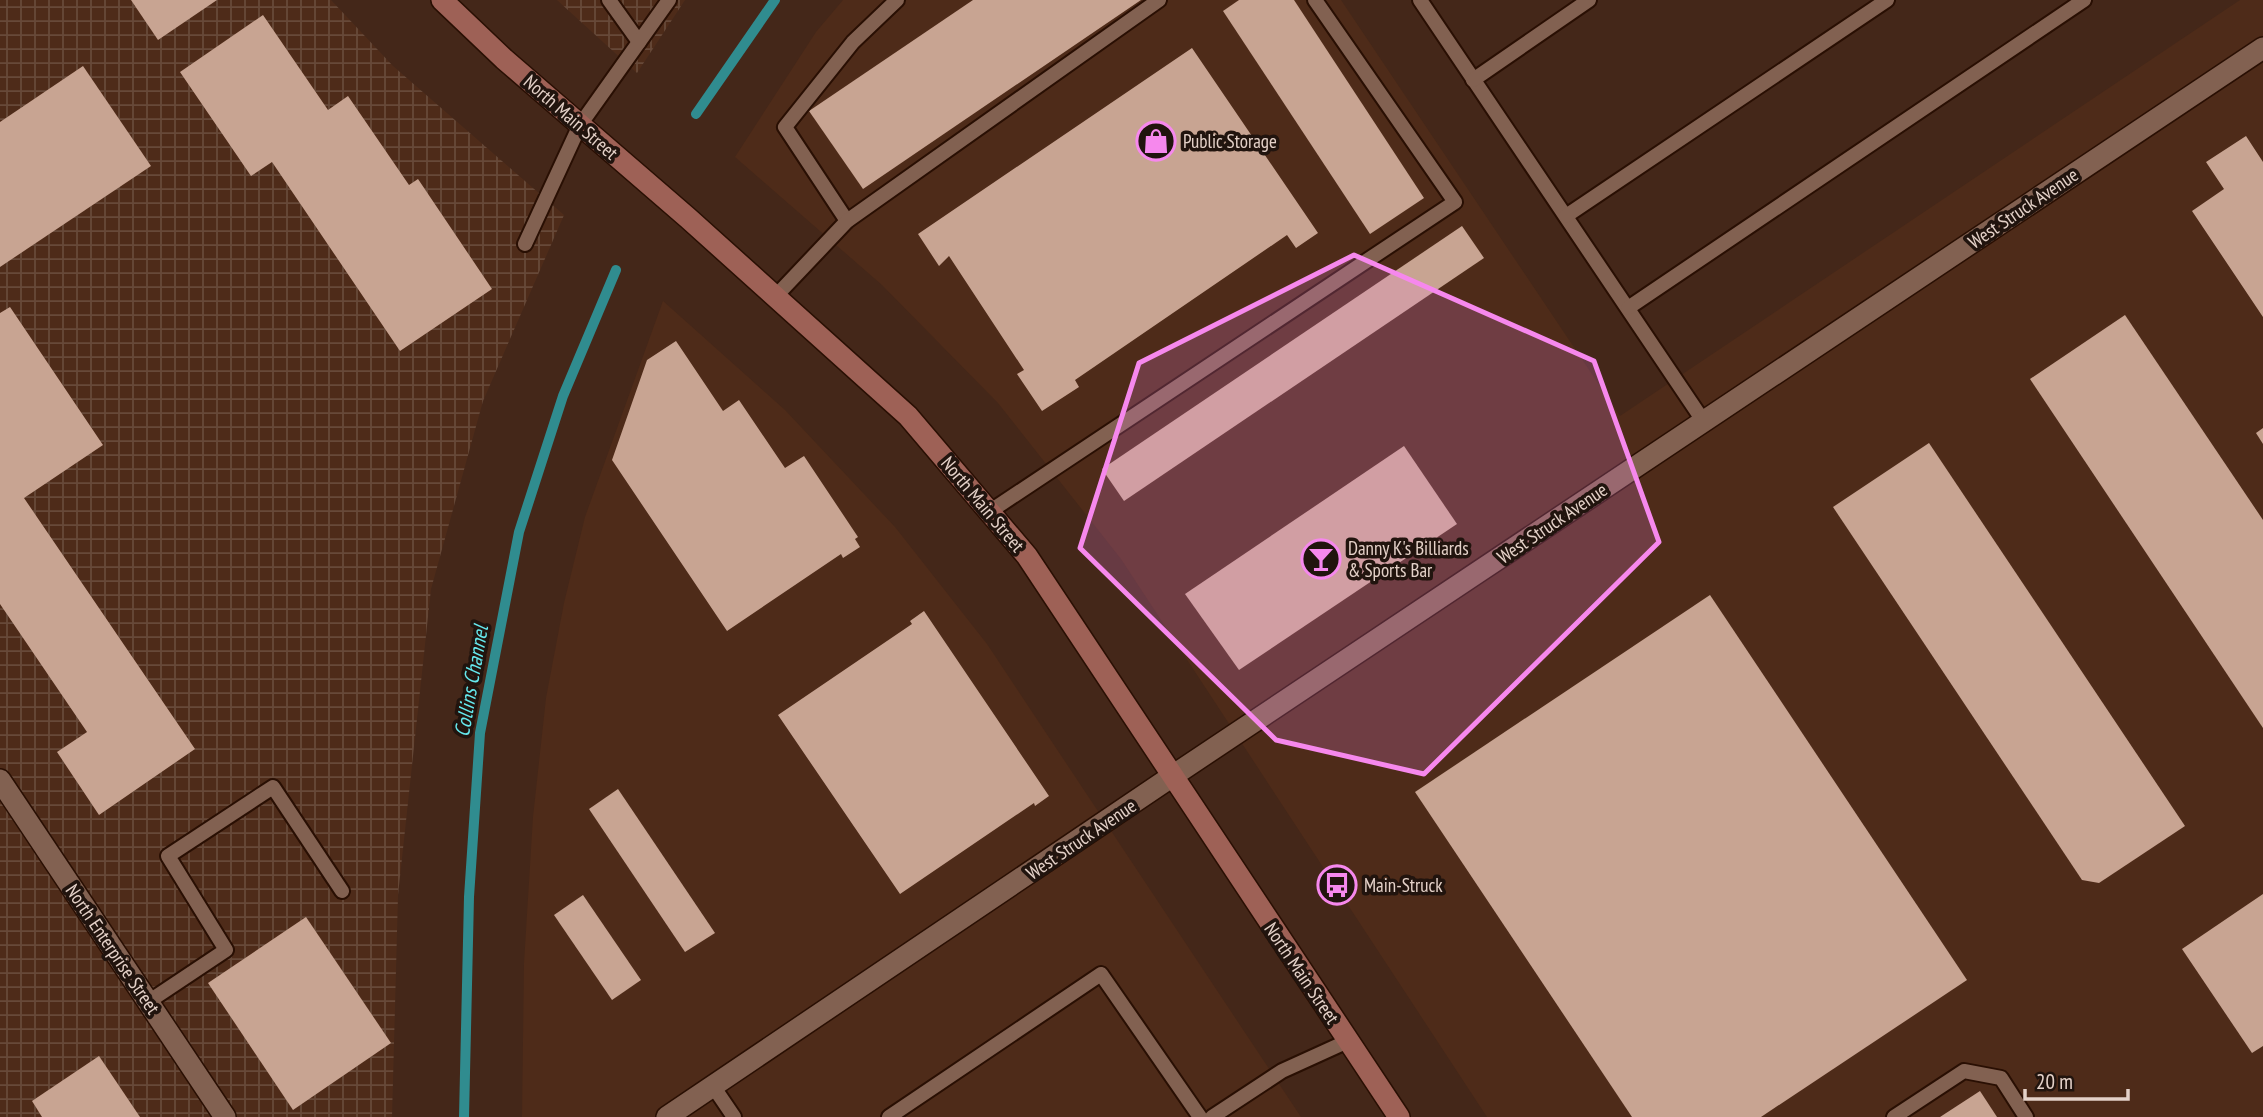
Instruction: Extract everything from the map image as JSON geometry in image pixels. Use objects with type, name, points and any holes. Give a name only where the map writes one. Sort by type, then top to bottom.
[{"type":"main road","name":"North Main Street","points":[[442,0],[504,59],[908,416],[1027,556],[1171,777],[1399,1117]]},
{"type":"street","name":"West Struck Avenue","points":[[667,1117],[2263,48]]},
{"type":"street","name":"North Enterprise Street","points":[[0,780],[225,1117]]},
{"type":"lane","points":[[609,0],[639,42]]},
{"type":"lane","points":[[525,244],[580,125],[669,0]]},
{"type":"lane","points":[[847,221],[785,127],[853,42],[897,0]]},
{"type":"lane","points":[[775,297],[847,221],[1159,0]]},
{"type":"lane","points":[[989,512],[1455,202],[1315,0]]},
{"type":"lane","points":[[1420,0],[1703,422]]},
{"type":"lane","points":[[1473,80],[1589,0]]},
{"type":"lane","points":[[1566,216],[1887,0]]},
{"type":"lane","points":[[1628,308],[2084,0]]},
{"type":"lane","points":[[148,1002],[226,950],[168,856],[273,787],[342,891]]},
{"type":"lane","points":[[889,1117],[1101,974],[1199,1117]]},
{"type":"lane","points":[[1212,1117],[1282,1071],[1348,1041]]},
{"type":"lane","points":[[1894,1117],[1964,1071],[2001,1078],[2026,1117]]},
{"type":"lane","points":[[713,1087],[734,1117]]},
{"type":"highlighted area","points":[[1354,255],[1594,361],[1659,542],[1424,774],[1276,740],[1080,548],[1139,363]]},
{"type":"shaded area","points":[[0,0],[331,0],[393,66],[564,215],[483,401],[431,589],[398,895],[392,1117],[0,1117]]},
{"type":"shaded area","points":[[557,0],[685,0],[637,73]]},
{"type":"shaded area","points":[[843,0],[1341,0],[1620,416],[2240,0],[2263,0],[2263,1117],[1487,1117],[1121,559],[998,403],[882,285],[735,157],[816,32]]},
{"type":"shaded area","points":[[663,301],[785,410],[895,527],[987,644],[1301,1117],[522,1117],[524,963],[533,817],[546,698],[564,603],[585,517]]},
{"type":"building","points":[[131,0],[217,0],[158,40]]},
{"type":"building","points":[[973,0],[1141,0],[863,189],[809,111]]},
{"type":"building","points":[[1239,0],[1294,0],[1424,198],[1370,234],[1223,11]]},
{"type":"building","points":[[263,15],[328,110],[348,96],[409,185],[418,179],[492,289],[400,351],[272,162],[251,176],[180,72]]},
{"type":"building","name":"Public Storage","points":[[1192,48],[1318,233],[1296,248],[1287,235],[1075,380],[1079,387],[1042,411],[1017,374],[1024,370],[949,256],[939,266],[918,234]]},
{"type":"building","points":[[83,66],[151,166],[0,267],[0,122]]},
{"type":"building","points":[[2246,136],[2263,162],[2263,317],[2192,211],[2224,189],[2206,162]]},
{"type":"building","points":[[1462,226],[1484,258],[1124,501],[1102,469]]},
{"type":"building","points":[[10,307],[103,445],[24,498],[195,749],[99,815],[57,752],[87,732],[0,604],[0,313]]},
{"type":"building","points":[[2125,315],[2263,520],[2263,728],[2030,379]]},
{"type":"building","points":[[676,341],[723,411],[739,400],[785,468],[804,456],[858,537],[855,539],[860,547],[843,558],[841,554],[727,631],[612,460],[647,360]]},
{"type":"building","points":[[2263,428],[2263,444],[2256,433]]},
{"type":"building","points":[[1929,443],[2185,826],[2099,883],[2082,880],[1833,507]]},
{"type":"building","name":"Danny K's Billiards & Sports Bar","points":[[1404,446],[1457,524],[1239,670],[1185,594]]},
{"type":"building","points":[[1710,595],[1967,980],[1761,1117],[1632,1117],[1415,792]]},
{"type":"building","points":[[924,611],[1049,796],[1035,806],[1034,803],[900,894],[778,715],[912,624],[910,621]]},
{"type":"building","points":[[618,789],[715,933],[685,952],[589,809]]},
{"type":"building","points":[[2263,894],[2263,1046],[2252,1053],[2182,949]]},
{"type":"building","points":[[583,895],[641,980],[612,1000],[554,915]]},
{"type":"building","points":[[306,917],[391,1043],[293,1110],[208,983]]},
{"type":"building","points":[[99,1056],[140,1117],[42,1117],[32,1101]]},
{"type":"building","points":[[1980,1091],[1997,1117],[1940,1117]]},
{"type":"waterway","name":"Collins Channel","points":[[696,114],[775,0]]},
{"type":"waterway","name":"Collins Channel","points":[[464,1117],[469,897],[480,733],[519,532],[563,396],[616,270]]},
{"type":"place","name":"Public Storage","points":[[1156,141]]},
{"type":"place","name":"Danny K's Billiards & Sports Bar","points":[[1321,559]]},
{"type":"place","name":"Main-Struck","points":[[1337,885]]}]
